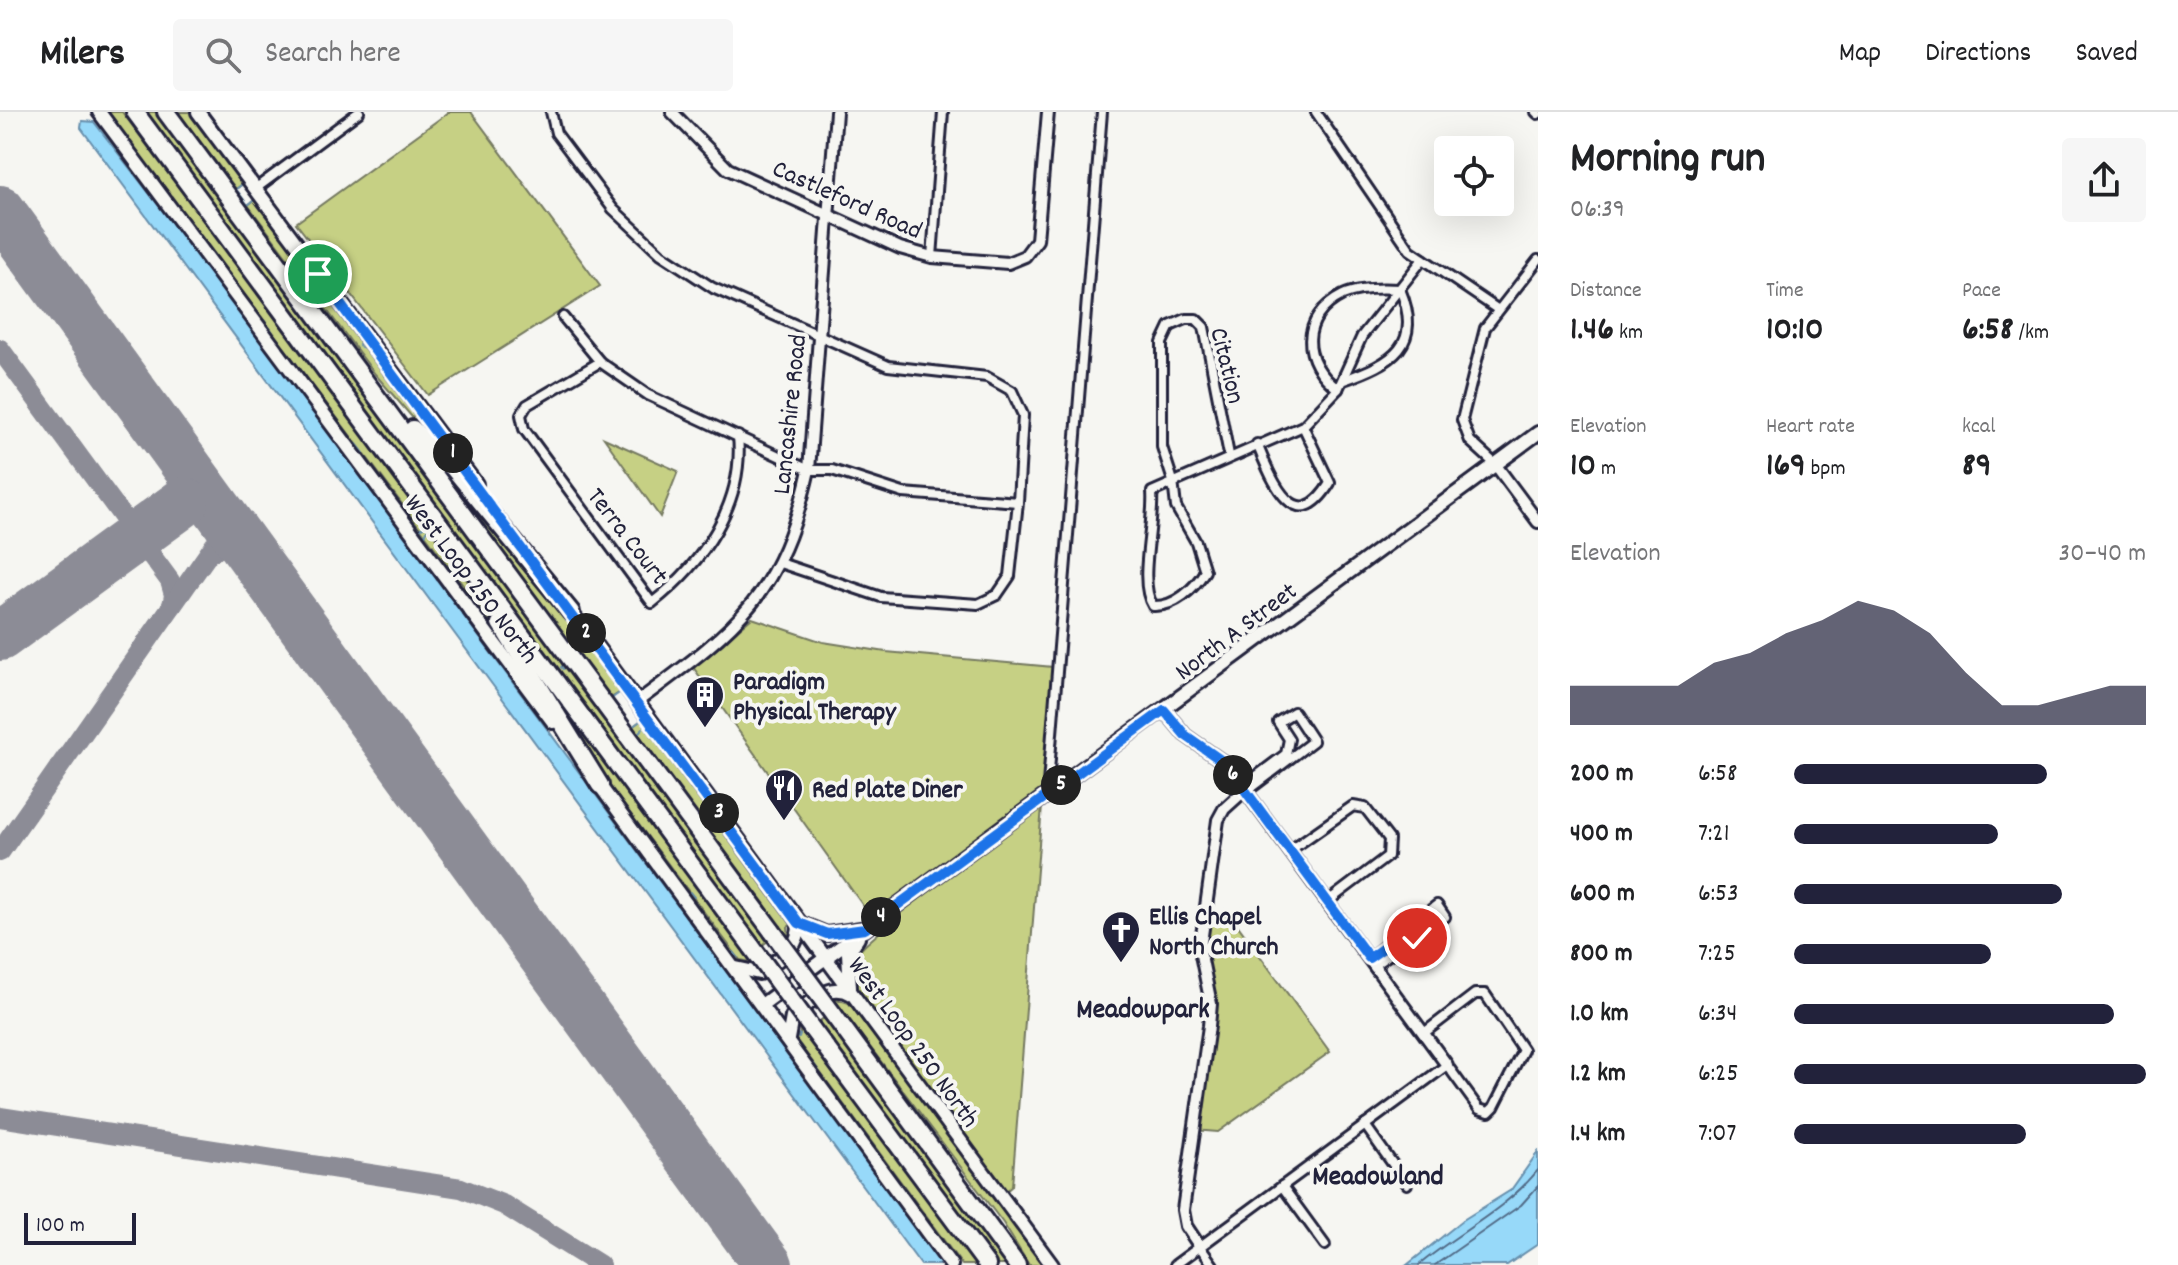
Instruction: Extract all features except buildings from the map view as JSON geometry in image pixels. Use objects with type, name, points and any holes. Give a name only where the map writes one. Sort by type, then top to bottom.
[{"type":"highway","points":[[135,112],[987,1265]]},
{"type":"highway","points":[[166,112],[375,391],[1017,1265]]},
{"type":"highway","points":[[375,391],[453,468],[571,612]]},
{"type":"highway","points":[[437,523],[600,785]]},
{"type":"main road","name":"West Loop 250 North","points":[[99,112],[763,1004],[951,1265]]},
{"type":"main road","name":"West Loop 250 North","points":[[198,112],[1052,1265]]},
{"type":"main road","name":"North A Street","points":[[763,1004],[1538,433]]},
{"type":"main road","points":[[736,968],[759,973],[793,948],[800,939],[799,923],[827,934],[865,929]]},
{"type":"main road","points":[[852,994],[847,978],[848,953],[865,929]]},
{"type":"main road","points":[[788,1039],[792,1017],[828,990],[843,989],[852,994]]},
{"type":"street","points":[[255,189],[359,112]]},
{"type":"street","points":[[551,112],[556,133],[613,209],[661,254],[713,288],[888,366],[987,377],[1011,389],[1023,415],[1018,502],[1010,576],[997,595],[978,604],[881,597],[780,563]]},
{"type":"street","name":"Castleford Road","points":[[672,112],[728,169],[828,216],[900,248],[932,257],[1008,263],[1025,256],[1037,240],[1048,112]]},
{"type":"street","name":"Lancashire Road","points":[[637,702],[732,629],[759,598],[780,563],[798,521],[809,470],[836,112]]},
{"type":"street","points":[[932,257],[943,112]]},
{"type":"street","points":[[1047,796],[1102,112]]},
{"type":"street","points":[[1316,112],[1410,250],[1497,309]]},
{"type":"street","points":[[1173,481],[1176,507],[1196,542],[1205,571],[1197,584],[1167,607],[1153,606],[1145,594],[1154,516],[1152,492],[1173,481],[1229,455],[1303,426],[1338,389],[1362,336],[1423,259]]},
{"type":"street","points":[[1538,260],[1485,328],[1462,420],[1470,441],[1495,464],[1538,522]]},
{"type":"street","points":[[1344,380],[1382,367],[1402,349],[1409,323],[1400,289]]},
{"type":"street","points":[[1338,389],[1324,378],[1313,362],[1307,344],[1311,325],[1327,306],[1346,294],[1400,289]]},
{"type":"street","points":[[563,317],[600,362],[648,395],[809,470],[832,470],[903,493],[1018,502]]},
{"type":"street","name":"Citation","points":[[1173,481],[1162,447],[1162,343],[1170,326],[1186,319],[1196,319],[1204,327],[1229,455]]},
{"type":"street","name":"Terra Court","points":[[600,362],[527,405],[521,415],[524,429],[652,603],[683,578],[717,532],[735,480],[738,436]]},
{"type":"street","points":[[1257,444],[1279,495],[1291,505],[1303,505],[1322,496],[1330,483],[1303,426]]},
{"type":"street","points":[[1164,710],[1185,735],[1225,763],[1479,1109],[1489,1112],[1521,1056],[1521,1043],[1481,992],[1424,1033]]},
{"type":"street","points":[[1213,1265],[1184,1222],[1183,1210],[1211,1007],[1200,950],[1218,820],[1224,809],[1244,790],[1313,740],[1293,711],[1278,722],[1289,739],[1289,756]]},
{"type":"street","points":[[1289,851],[1353,806],[1365,808],[1389,839],[1388,856],[1327,902]]},
{"type":"street","points":[[1371,962],[1401,940],[1417,938],[1445,917],[1437,905],[1405,928],[1401,940]]},
{"type":"street","points":[[1175,1265],[1447,1065]]},
{"type":"street","points":[[1365,1125],[1407,1184]]},
{"type":"street","points":[[1282,1186],[1325,1245]]},
{"type":"green space","points":[[107,112],[122,112],[436,531],[505,641]]},
{"type":"green space","points":[[141,112],[158,112],[772,938],[761,946]]},
{"type":"green space","points":[[178,112],[192,112],[245,182],[236,189]]},
{"type":"green space","points":[[449,112],[471,112],[600,286],[428,395],[296,223]]},
{"type":"green space","points":[[257,198],[450,456],[447,458],[375,374],[248,205]]},
{"type":"green space","points":[[604,438],[678,471],[660,517]]},
{"type":"green space","points":[[448,469],[541,580],[622,691],[611,698],[444,472]]},
{"type":"green space","points":[[752,618],[823,642],[886,652],[1053,667],[1012,1186],[1005,1192],[855,987],[855,960],[881,931],[693,667]]},
{"type":"green space","points":[[541,677],[757,963],[740,960],[585,753]]},
{"type":"green space","points":[[643,719],[793,923],[788,927],[789,939],[632,727]]},
{"type":"green space","points":[[1209,915],[1231,916],[1330,1052],[1218,1132],[1194,1130],[1215,1008],[1200,952]]},
{"type":"green space","points":[[833,998],[849,1003],[1046,1265],[1029,1265],[1003,1223]]},
{"type":"green space","points":[[828,1015],[1012,1265],[995,1265],[817,1023]]},
{"type":"green space","points":[[800,1021],[980,1265],[962,1265],[795,1038],[800,1034]]},
{"type":"water","points":[[82,121],[94,122],[203,263],[943,1265],[921,1265],[81,128]]},
{"type":"water","points":[[1538,1152],[1538,1244],[1507,1265],[1407,1265],[1463,1220],[1511,1190]]},
{"type":"waterway","points":[[245,182],[257,198],[248,205],[236,189],[245,182]]},
{"type":"waterway","points":[[203,239],[210,249]]},
{"type":"waterway","points":[[264,320],[273,332]]},
{"type":"waterway","points":[[362,339],[367,345],[361,348],[359,345],[362,339]]},
{"type":"waterway","points":[[357,444],[364,453]]},
{"type":"waterway","points":[[426,526],[428,528],[425,536],[419,529],[426,526]]},
{"type":"waterway","points":[[447,566],[451,571]]},
{"type":"waterway","points":[[473,602],[477,607]]},
{"type":"waterway","points":[[564,665],[566,667],[563,669],[561,667],[564,665]]},
{"type":"waterway","points":[[622,691],[643,719],[632,727],[611,699],[622,691]]},
{"type":"waterway","points":[[637,734],[643,728]]},
{"type":"waterway","points":[[641,829],[645,835]]},
{"type":"waterway","points":[[690,892],[694,897]]},
{"type":"waterway","points":[[734,952],[738,957]]},
{"type":"waterway","points":[[797,1034],[800,1035],[799,1038],[796,1037],[797,1034]]},
{"type":"waterway","points":[[797,1042],[801,1047]]},
{"type":"waterway","points":[[814,1064],[819,1071]]},
{"type":"taxiway","points":[[0,349],[170,581],[174,595],[172,606]]},
{"type":"taxiway","points":[[184,502],[201,499],[217,509]]},
{"type":"taxiway","points":[[0,852],[218,540],[222,524],[218,509]]},
{"type":"taxiway","points":[[209,553],[229,544],[247,550]]},
{"type":"taxiway","points":[[119,549],[137,547],[149,554]]},
{"type":"taxiway","points":[[0,1117],[461,1188],[504,1205],[600,1265]]},
{"type":"runway","points":[[0,210],[768,1265]]},
{"type":"runway","points":[[0,636],[184,502]]},
{"type":"place","name":"Paradigm Physical Therapy","points":[[705,729]]},
{"type":"place","name":"Red Plate Diner","points":[[784,822]]},
{"type":"place","name":"Ellis Chapel North Church","points":[[1121,964]]},
{"type":"district","name":"Meadowpark","points":[[1143,1007]]},
{"type":"district","name":"Meadowland","points":[[1378,1174]]},
{"type":"route","points":[[318,274],[799,923],[827,934],[865,929],[1164,710],[1185,735],[1225,763],[1369,958],[1399,937],[1404,943],[1417,938]]}]
